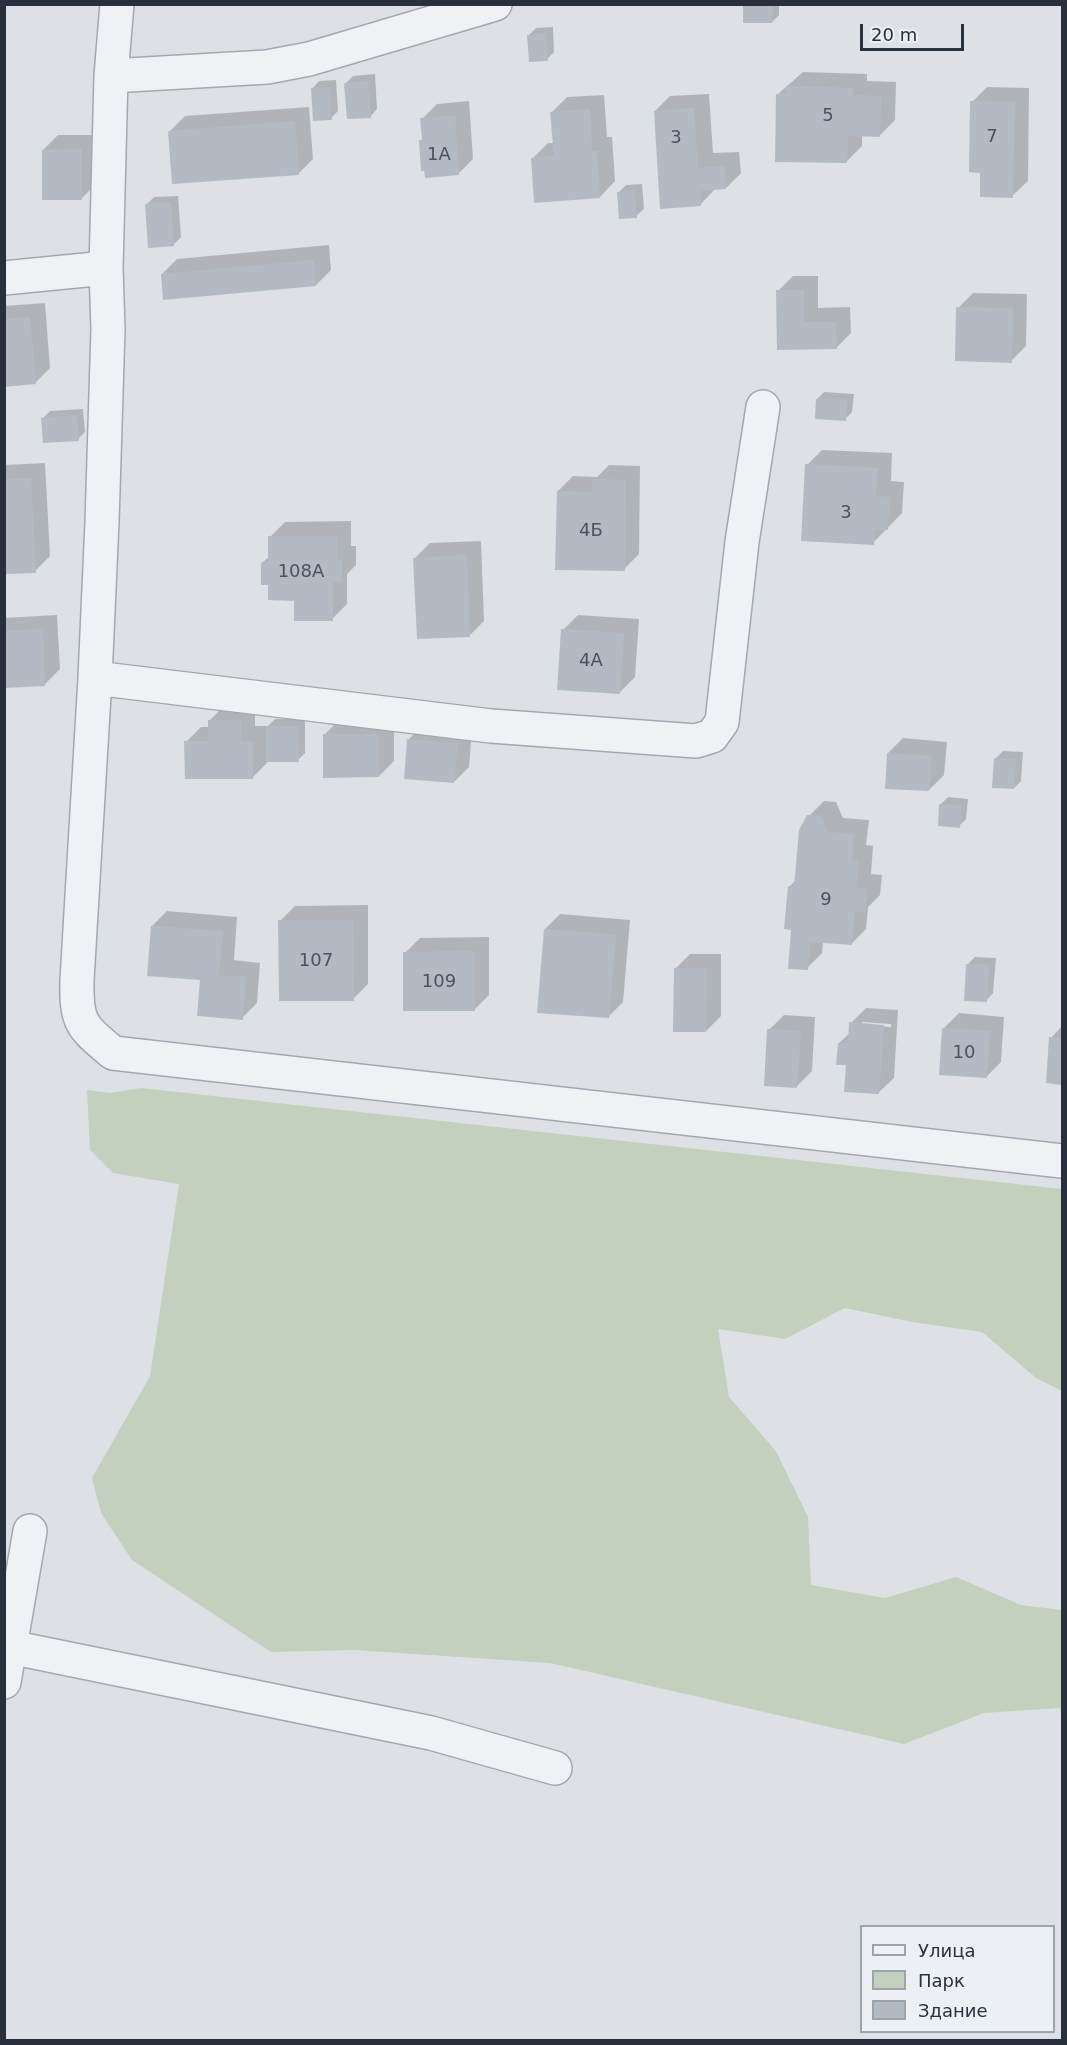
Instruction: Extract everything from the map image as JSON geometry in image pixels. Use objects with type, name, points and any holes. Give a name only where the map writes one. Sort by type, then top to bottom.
[{"type":"street","points":[[117,4],[111,76],[106,268],[108,328],[102,522],[76,1005],[84,1029],[113,1053],[1062,1161]]},
{"type":"street","points":[[111,76],[267,67],[309,59],[495,4]]},
{"type":"street","points":[[4,278],[106,268]]},
{"type":"street","points":[[95,678],[491,726],[696,741],[712,736],[722,722],[742,542],[763,407]]},
{"type":"street","points":[[4,1682],[30,1531]]},
{"type":"street","points":[[10,1647],[431,1732],[555,1768]]},
{"type":"green space","points":[[141,1088],[1062,1189],[1062,1391],[1036,1378],[982,1332],[912,1322],[845,1308],[785,1339],[718,1329],[729,1397],[776,1451],[808,1517],[811,1585],[885,1598],[956,1577],[1021,1605],[1062,1610],[1062,1720],[1060,1708],[984,1713],[904,1744],[550,1663],[354,1650],[271,1652],[132,1560],[101,1513],[92,1478],[150,1376],[179,1184],[113,1173],[90,1150],[87,1090],[110,1093]]},
{"type":"building","points":[[743,5],[773,6],[772,23],[743,23]]},
{"type":"building","points":[[546,33],[548,61],[529,62],[527,35]]},
{"type":"building","points":[[368,81],[371,118],[347,119],[344,83]]},
{"type":"building","points":[[786,86],[853,88],[852,95],[881,96],[880,137],[848,136],[847,163],[775,162],[776,94],[786,94]]},
{"type":"building","points":[[330,87],[332,120],[313,121],[311,88]]},
{"type":"building","points":[[970,101],[1015,102],[1013,198],[980,197],[980,173],[969,172]]},
{"type":"building","points":[[694,108],[698,168],[725,166],[726,189],[700,191],[701,206],[660,209],[654,111]]},
{"type":"building","points":[[590,109],[592,151],[597,151],[600,198],[534,203],[531,158],[554,156],[550,112]]},
{"type":"building","points":[[455,116],[459,175],[425,178],[424,171],[421,171],[420,118]]},
{"type":"building","points":[[295,121],[299,175],[172,184],[168,131]]},
{"type":"building","points":[[82,149],[82,200],[42,200],[42,150]]},
{"type":"building","points":[[635,190],[637,218],[619,219],[617,192]]},
{"type":"building","points":[[171,202],[174,246],[148,248],[145,204]]},
{"type":"building","points":[[314,260],[316,286],[163,300],[161,274]]},
{"type":"building","points":[[776,290],[804,290],[804,322],[836,322],[837,349],[777,350]]},
{"type":"building","points":[[956,307],[1013,308],[1012,363],[955,361]]},
{"type":"building","points":[[30,317],[36,384],[4,387],[4,319]]},
{"type":"building","points":[[816,399],[847,400],[846,421],[815,419]]},
{"type":"building","points":[[77,415],[79,441],[43,443],[41,418]]},
{"type":"building","points":[[805,464],[878,468],[876,496],[890,497],[888,530],[875,529],[874,545],[801,541]]},
{"type":"building","points":[[31,478],[36,573],[4,574],[4,479]]},
{"type":"building","points":[[592,479],[626,480],[625,571],[555,570],[557,491],[592,492]]},
{"type":"building","points":[[268,536],[337,536],[337,560],[342,560],[342,582],[333,582],[333,621],[294,621],[294,601],[268,600],[268,585],[261,585],[261,563],[268,562]]},
{"type":"building","points":[[467,555],[470,637],[417,639],[413,558]]},
{"type":"building","points":[[43,629],[45,686],[4,688],[4,631]]},
{"type":"building","points":[[561,629],[624,633],[620,694],[557,690]]},
{"type":"building","points":[[208,720],[241,720],[241,741],[253,741],[253,779],[185,779],[184,741],[208,741]]},
{"type":"building","points":[[266,726],[298,726],[299,762],[266,762]]},
{"type":"building","points":[[323,734],[379,734],[379,777],[323,778]]},
{"type":"building","points":[[407,739],[458,743],[454,783],[404,779]]},
{"type":"building","points":[[887,753],[932,756],[929,791],[885,789]]},
{"type":"building","points":[[994,758],[1016,759],[1014,789],[992,788]]},
{"type":"building","points":[[939,804],[961,805],[960,828],[938,826]]},
{"type":"building","points":[[807,815],[821,816],[828,832],[854,834],[852,860],[859,860],[856,888],[867,889],[865,912],[855,911],[852,945],[810,942],[808,970],[788,969],[791,930],[784,929],[788,886],[794,887],[799,830]]},
{"type":"building","points":[[278,920],[353,920],[354,1001],[279,1001]]},
{"type":"building","points":[[151,926],[223,931],[219,975],[246,977],[243,1020],[197,1016],[200,980],[147,976]]},
{"type":"building","points":[[544,929],[616,935],[609,1018],[537,1013]]},
{"type":"building","points":[[475,951],[475,1011],[403,1011],[403,952]]},
{"type":"building","points":[[966,964],[989,965],[987,1002],[964,1001]]},
{"type":"building","points":[[674,968],[707,968],[706,1032],[673,1032]]},
{"type":"building","points":[[849,1022],[884,1025],[879,1094],[844,1092],[846,1065],[836,1065],[838,1043],[848,1043]]},
{"type":"building","points":[[942,1028],[990,1031],[987,1078],[939,1075]]},
{"type":"building","points":[[767,1029],[801,1031],[797,1088],[764,1086]]},
{"type":"building","points":[[1049,1037],[1062,1038],[1062,1085],[1046,1083]]}]
